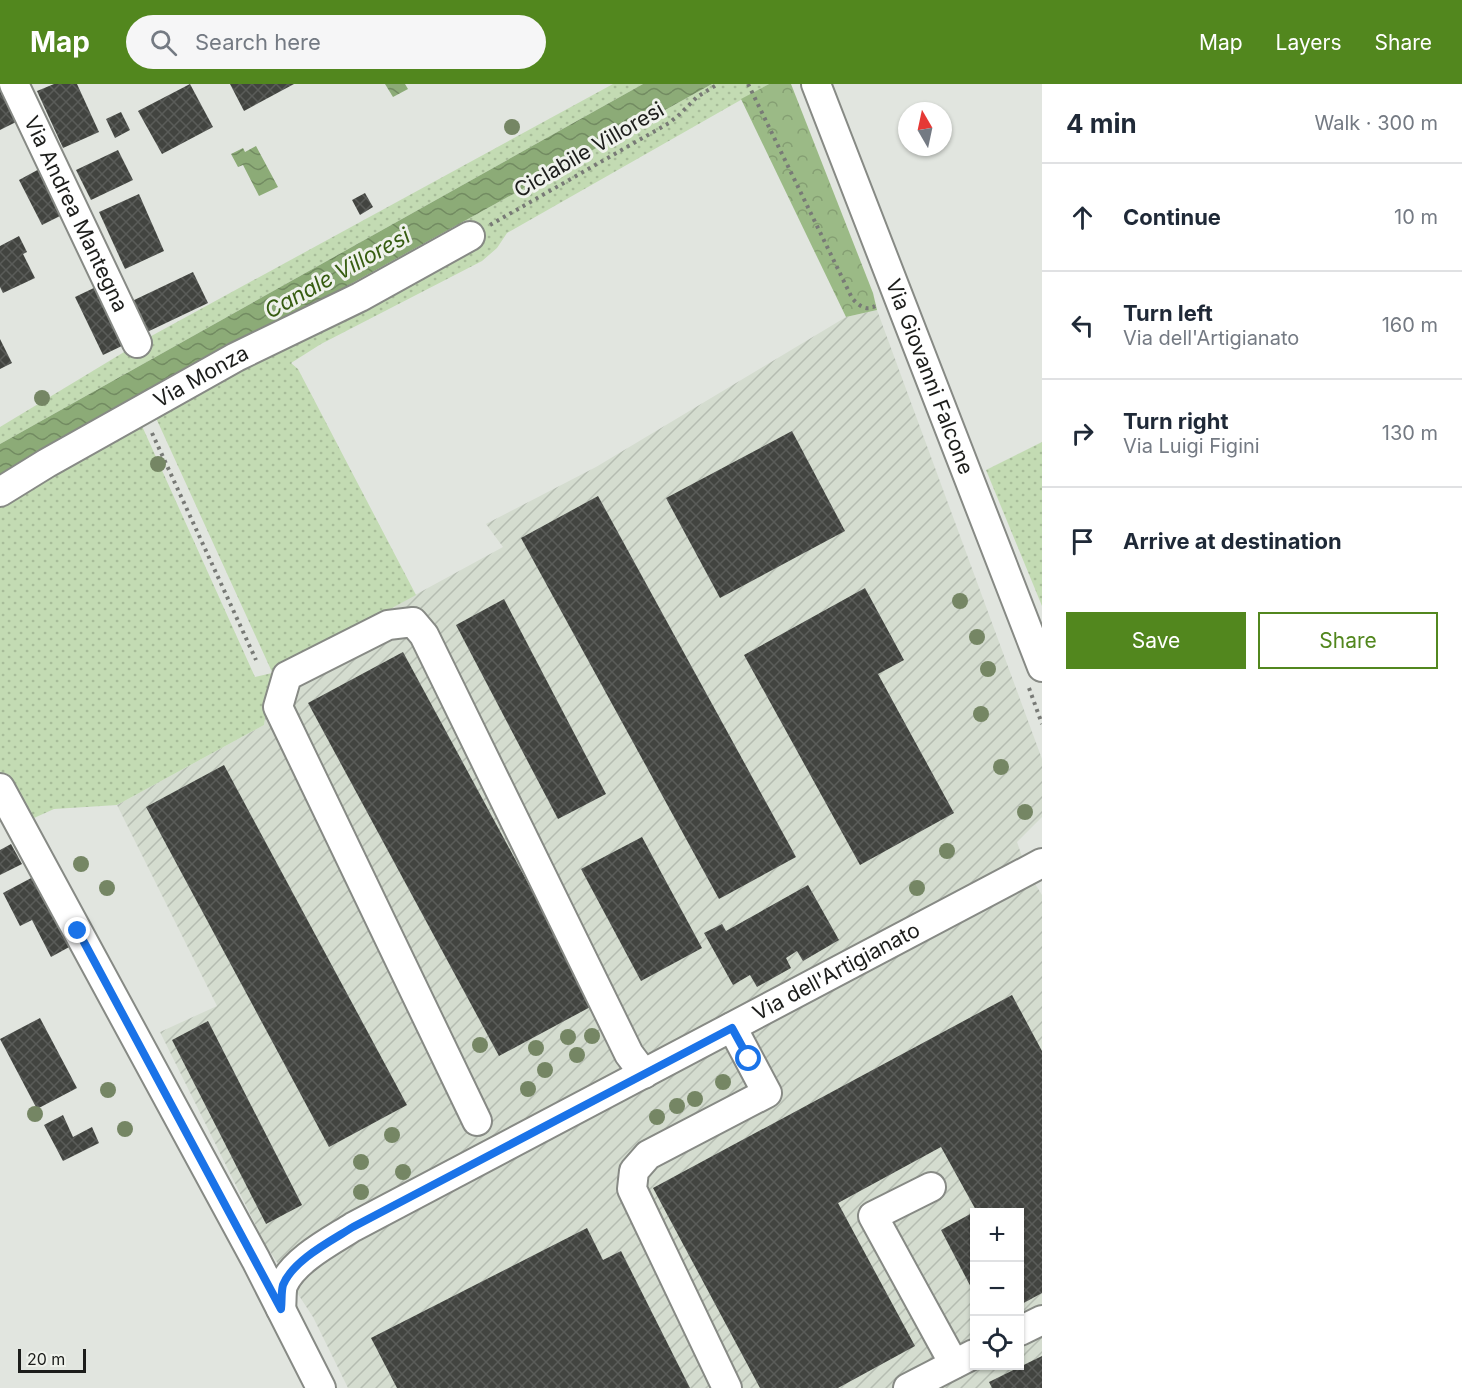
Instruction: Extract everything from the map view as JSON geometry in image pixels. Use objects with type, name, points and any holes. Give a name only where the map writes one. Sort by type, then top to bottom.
[{"type":"street","name":"Via Andrea Mantegna","points":[[14,84],[137,344]]},
{"type":"street","name":"Via Giovanni Falcone","points":[[816,84],[1042,668]]},
{"type":"street","name":"Via Monza","points":[[0,492],[47,463],[236,357],[360,297],[470,236]]},
{"type":"street","points":[[477,1121],[278,707],[287,676],[388,625],[413,622],[423,635],[629,1054],[644,1074]]},
{"type":"street","points":[[0,788],[281,1309],[321,1388]]},
{"type":"street","name":"Via dell'Artigianato","points":[[281,1309],[282,1287],[291,1272],[319,1248],[353,1227],[1042,863]]},
{"type":"street","points":[[727,1388],[632,1189],[634,1171],[648,1155],[767,1093],[732,1028]]},
{"type":"street","points":[[908,1388],[964,1359],[873,1216],[931,1187]]},
{"type":"street","points":[[1024,1329],[1042,1320]]},
{"type":"path","name":"Ciclabile Villoresi","points":[[470,236],[669,123],[697,96],[718,84]]},
{"type":"path","points":[[748,84],[852,298],[866,309],[871,309],[880,301]]},
{"type":"path","points":[[142,410],[256,660]]},
{"type":"shaded area","points":[[613,84],[643,84],[0,444],[0,427],[144,340]]},
{"type":"shaded area","points":[[712,84],[769,84],[507,233],[497,248],[482,261],[321,344],[291,363],[298,369],[416,595],[272,673],[264,725],[117,805],[54,809],[25,822],[0,771],[0,478]],"holes":[[[156,418],[272,672],[255,677],[142,426]]]},
{"type":"shaded area","points":[[877,310],[1042,759],[1042,817],[1017,842],[1027,871],[1042,895],[1042,1388],[348,1388],[313,1317],[265,1244],[160,1032],[217,1006],[117,805],[264,725],[272,673],[503,547],[486,524],[596,467],[846,317]]},
{"type":"shaded area","points":[[1042,442],[1042,606],[986,470]]},
{"type":"green space","points":[[769,84],[791,84],[873,293],[877,310],[846,317],[741,99]]},
{"type":"water","points":[[385,84],[405,84],[408,89],[393,97]]},
{"type":"water","name":"Canale Villoresi","points":[[643,84],[712,84],[0,478],[0,444]]},
{"type":"water","points":[[256,146],[278,187],[259,196],[243,165],[238,167],[231,154],[243,148],[245,152]]},
{"type":"building","points":[[54,84],[77,84],[99,132],[63,148],[37,91]]},
{"type":"building","points":[[190,84],[213,127],[162,154],[138,111]]},
{"type":"building","points":[[230,84],[294,84],[244,111]]},
{"type":"building","points":[[0,90],[16,122],[0,130]]},
{"type":"building","points":[[121,112],[130,130],[115,138],[106,119]]},
{"type":"building","points":[[118,150],[133,180],[91,200],[76,170]]},
{"type":"building","points":[[43,167],[66,213],[42,225],[19,180]]},
{"type":"building","points":[[365,193],[373,207],[360,215],[352,200]]},
{"type":"building","points":[[139,194],[164,251],[125,269],[99,212]]},
{"type":"building","points":[[19,236],[27,252],[23,254],[35,278],[3,293],[0,287],[0,246]]},
{"type":"building","points":[[193,272],[208,303],[145,333],[130,302]]},
{"type":"building","points":[[98,286],[126,344],[103,355],[75,297]]},
{"type":"building","points":[[0,339],[12,363],[0,369]]},
{"type":"building","points":[[792,431],[845,531],[720,598],[666,498]]},
{"type":"building","points":[[598,496],[796,857],[719,899],[521,538]]},
{"type":"building","points":[[865,588],[904,660],[878,674],[954,813],[860,865],[744,655]]},
{"type":"building","points":[[504,599],[606,794],[558,819],[456,625]]},
{"type":"building","points":[[403,652],[594,1005],[499,1056],[308,703]]},
{"type":"building","points":[[224,765],[407,1105],[329,1147],[146,807]]},
{"type":"building","points":[[642,837],[702,948],[641,981],[581,869]]},
{"type":"building","points":[[11,844],[22,864],[0,875],[0,850]]},
{"type":"building","points":[[35,876],[71,946],[51,957],[32,920],[20,926],[3,893]]},
{"type":"building","points":[[808,885],[839,940],[803,961],[797,951],[786,958],[791,968],[757,987],[750,975],[733,985],[704,933],[722,924],[726,931]]},
{"type":"building","points":[[1012,995],[1042,1051],[1042,1293],[1024,1303],[1024,1208],[975,1208],[941,1147],[838,1203],[915,1346],[838,1388],[760,1388],[653,1188]]},
{"type":"building","points":[[40,1018],[77,1088],[37,1109],[0,1039]]},
{"type":"building","points":[[208,1021],[302,1205],[266,1224],[172,1040]]},
{"type":"building","points":[[63,1115],[73,1137],[92,1127],[99,1143],[63,1161],[44,1125]]},
{"type":"building","points":[[970,1214],[970,1285],[941,1230]]},
{"type":"building","points":[[587,1228],[603,1260],[621,1251],[690,1388],[397,1388],[371,1338]]},
{"type":"building","points":[[1042,1356],[1042,1388],[992,1388],[989,1382],[1013,1370],[1024,1370],[1024,1365]]},
{"type":"route","points":[[78,931],[281,1309],[282,1287],[291,1272],[319,1248],[353,1227],[732,1028],[749,1059]]}]
